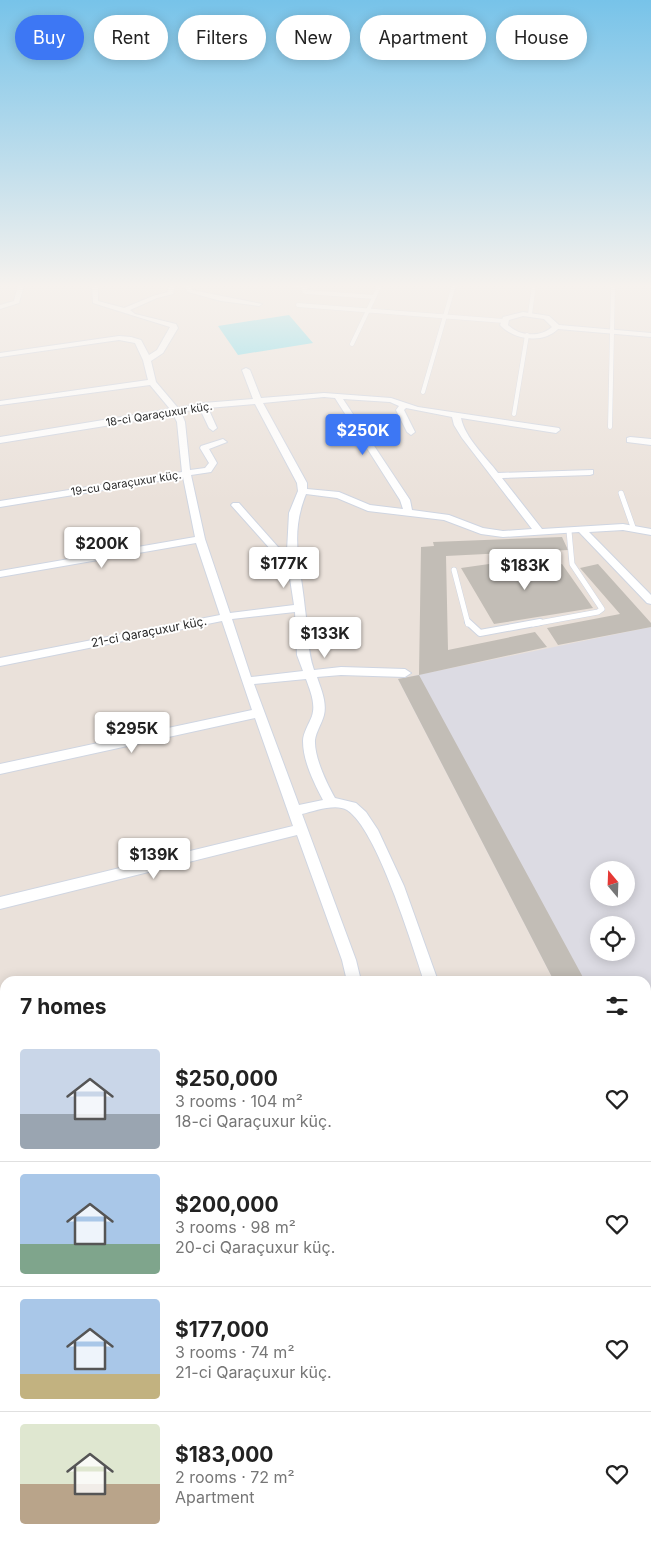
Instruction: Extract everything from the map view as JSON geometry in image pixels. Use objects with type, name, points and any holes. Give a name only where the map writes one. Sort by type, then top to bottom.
[{"type":"street","points":[[146,357],[152,382],[176,411],[181,422],[186,474],[200,539],[224,617],[349,960],[353,976]]},
{"type":"street","points":[[147,360],[152,357]]},
{"type":"street","points":[[246,370],[258,401],[299,474],[303,491],[294,513],[292,557],[300,608],[303,655],[318,697],[319,713],[309,739],[310,750],[321,785],[331,803]]},
{"type":"street","points":[[0,403],[152,382]]},
{"type":"street","points":[[338,396],[340,402],[405,500],[408,511]]},
{"type":"street","name":"18-ci Qaraçuxur küç.","points":[[0,440],[148,417],[203,405],[300,397],[338,396],[390,400],[404,406],[556,430]]},
{"type":"street","points":[[203,405],[213,428]]},
{"type":"street","points":[[404,406],[400,410],[401,414],[411,432]]},
{"type":"street","points":[[456,415],[461,429],[540,532]]},
{"type":"street","points":[[630,440],[651,442]]},
{"type":"street","name":"19-cu Qaraçuxur küç.","points":[[0,504],[208,470],[212,463],[204,448],[224,442]]},
{"type":"street","points":[[496,476],[590,472]]},
{"type":"street","points":[[303,491],[339,495],[368,508],[408,511],[454,519],[481,531],[503,534],[633,528],[651,532]]},
{"type":"street","points":[[236,505],[275,549],[292,557]]},
{"type":"street","points":[[582,530],[651,601]]},
{"type":"street","points":[[0,574],[200,539]]},
{"type":"street","name":"21-ci Qaraçuxur küç.","points":[[0,662],[224,617],[300,608]]},
{"type":"street","points":[[246,681],[341,671],[405,673]]},
{"type":"street","points":[[0,769],[258,713]]},
{"type":"street","points":[[294,811],[331,803],[350,805],[359,811],[372,828],[414,928],[429,976]]},
{"type":"street","points":[[0,903],[301,829]]},
{"type":"lane","points":[[424,392],[434,357]]},
{"type":"lane","points":[[514,414],[523,357]]},
{"type":"lane","points":[[610,427],[612,357]]},
{"type":"lane","points":[[621,493],[633,528]]},
{"type":"lane","points":[[454,570],[468,624],[480,633],[598,612],[602,609],[572,564],[569,531]]},
{"type":"shaded area","points":[[651,627],[651,976],[551,976],[398,679]]},
{"type":"building","points":[[562,537],[568,550],[446,556],[448,650],[535,632],[547,647],[419,675],[421,547],[434,546],[433,542]]},
{"type":"building","points":[[524,559],[531,569],[562,564],[593,608],[494,624],[461,568]]},
{"type":"building","points":[[598,564],[651,623],[651,627],[558,645],[547,628],[620,614],[580,568]]},
{"type":"building","points":[[419,675],[582,976],[551,976],[398,679]]}]
